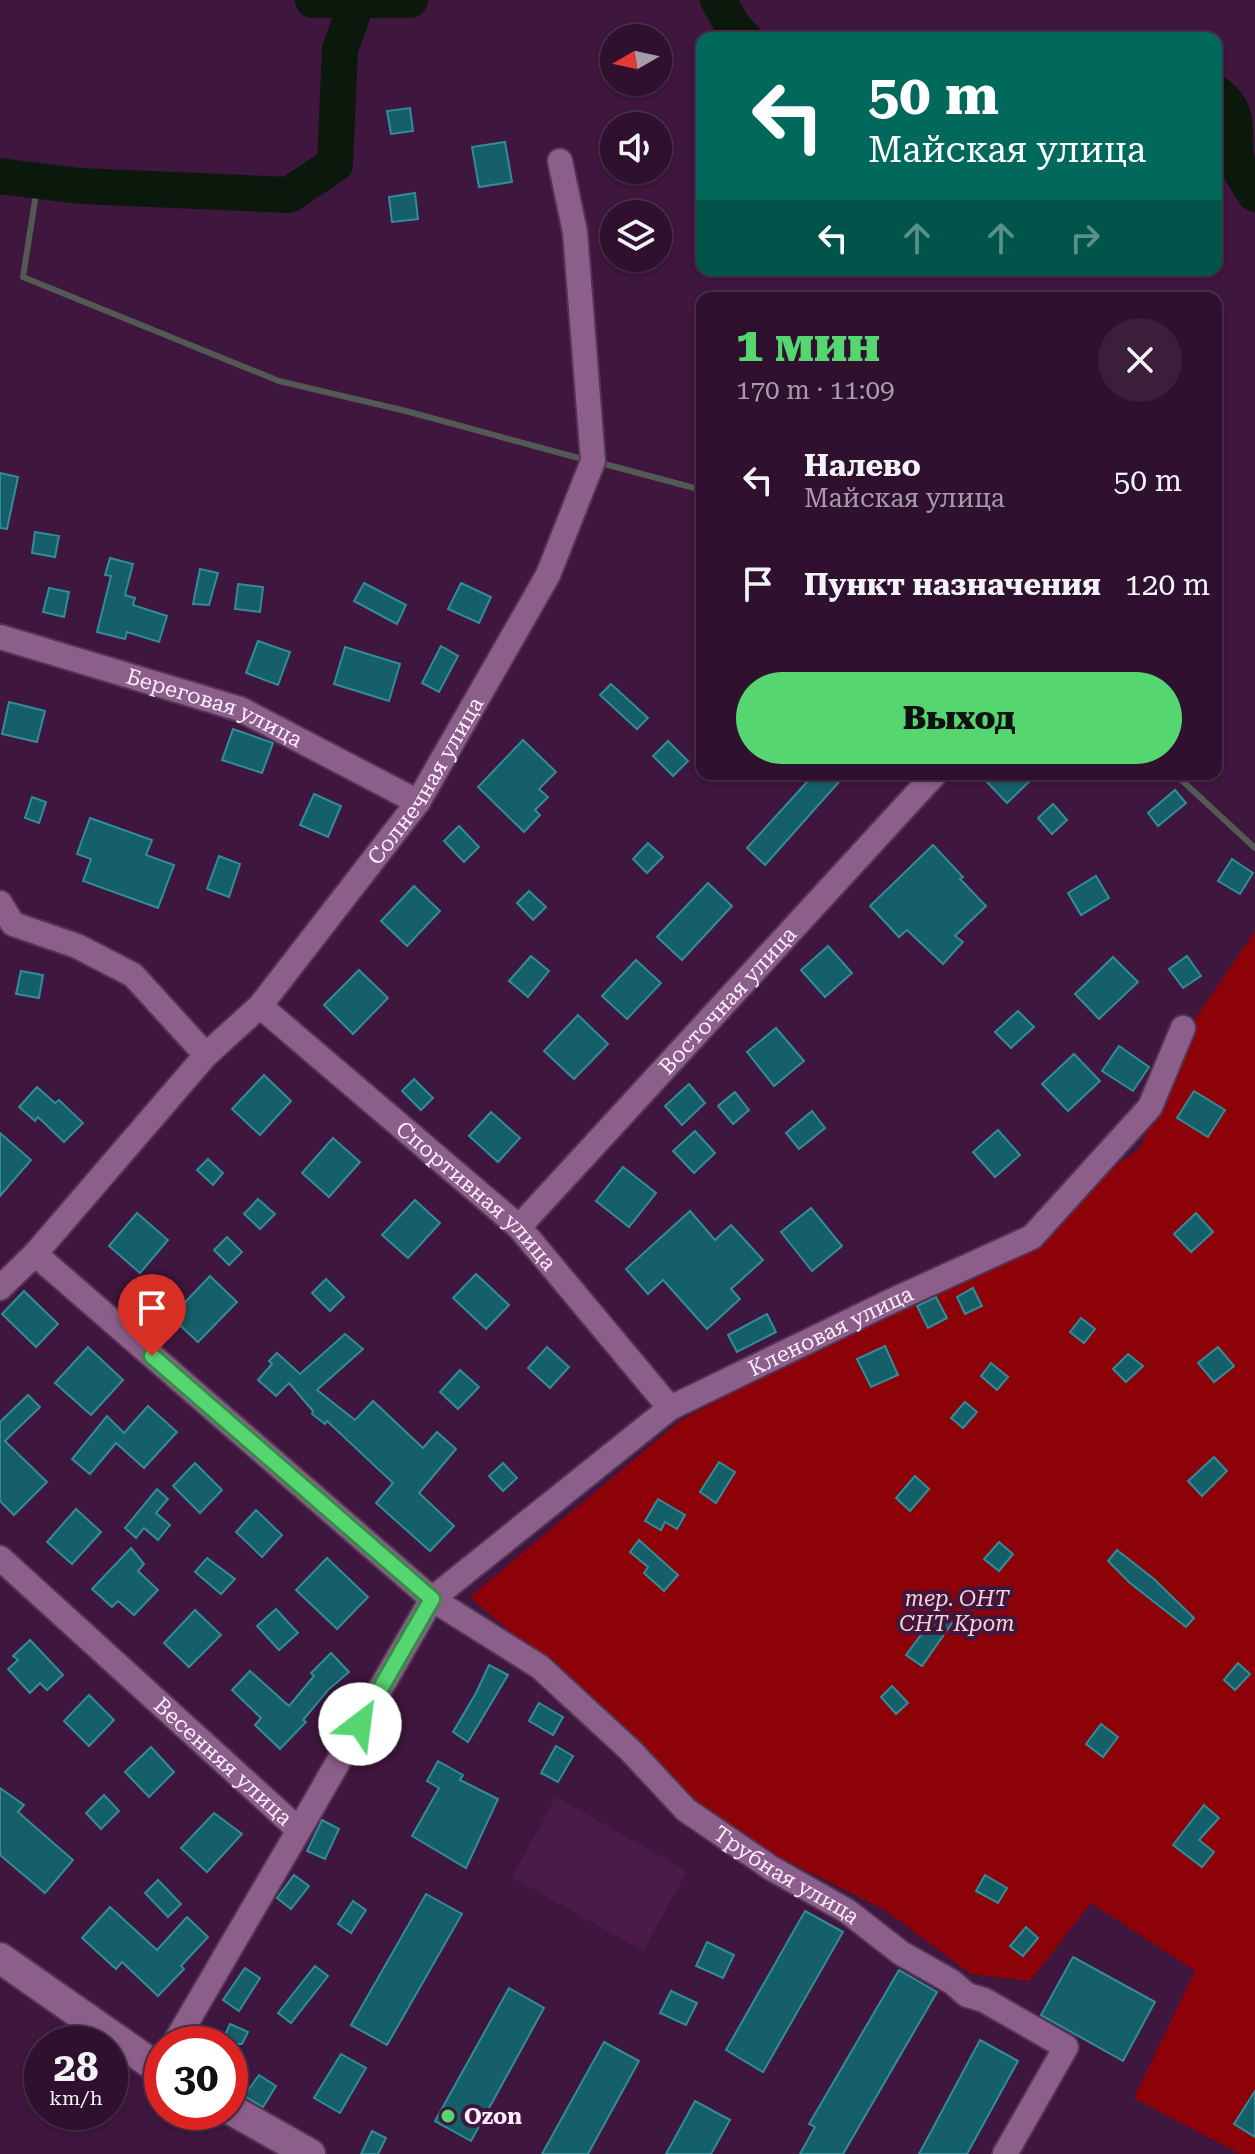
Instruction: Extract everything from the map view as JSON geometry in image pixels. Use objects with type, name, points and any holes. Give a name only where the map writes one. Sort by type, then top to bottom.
[{"type":"street","name":"Солнечная улица","points":[[0,1288],[35,1254],[206,1055],[260,1006],[418,802],[548,575],[593,461],[575,232],[560,161]]},
{"type":"street","name":"Береговая улица","points":[[0,637],[240,709],[418,802]]},
{"type":"street","name":"Восточная улица","points":[[519,1227],[929,780]]},
{"type":"street","points":[[0,903],[13,924],[77,946],[133,975],[206,1055]]},
{"type":"street","name":"Спортивная улица","points":[[260,1006],[519,1227],[670,1408]]},
{"type":"street","name":"Кленовая улица","points":[[432,1599],[670,1408],[1032,1237],[1150,1107],[1183,1028]]},
{"type":"street","points":[[35,1254],[432,1599],[299,1830]]},
{"type":"street","name":"Весенняя улица","points":[[0,1558],[299,1830],[185,2026]]},
{"type":"street","name":"Трубная улица","points":[[432,1599],[540,1667],[631,1751],[686,1810],[771,1868],[847,1911],[901,1953],[952,1982],[967,1995],[984,2000],[1066,2047],[1005,2154]]},
{"type":"street","points":[[0,1958],[144,2049]]},
{"type":"street","points":[[248,2119],[310,2154]]},
{"type":"shaded area","points":[[556,1797],[687,1871],[643,1951],[512,1877]]},
{"type":"green space","name":"тер. ОНТ СНТ Крот","points":[[1255,931],[1255,2154],[1240,2154],[1134,2098],[1195,1971],[1091,1903],[1030,1981],[971,1974],[885,1910],[686,1810],[608,1716],[470,1597],[681,1420],[982,1262],[1140,1148],[1195,1019]]},
{"type":"building","points":[[410,108],[413,131],[391,134],[387,111]]},
{"type":"building","points":[[505,142],[512,182],[479,187],[472,147]]},
{"type":"building","points":[[415,193],[418,219],[392,222],[389,197]]},
{"type":"building","points":[[0,473],[18,477],[7,529],[0,528]]},
{"type":"building","points":[[35,532],[59,536],[55,557],[32,553]]},
{"type":"building","points":[[110,558],[133,564],[125,595],[135,598],[133,605],[167,616],[159,642],[127,632],[125,639],[97,632],[111,576],[105,575]]},
{"type":"building","points":[[200,569],[218,573],[209,605],[193,604]]},
{"type":"building","points":[[364,583],[406,605],[397,624],[354,601]]},
{"type":"building","points":[[461,583],[491,597],[479,623],[448,609]]},
{"type":"building","points":[[238,584],[263,587],[260,612],[235,609]]},
{"type":"building","points":[[49,588],[69,592],[64,617],[43,612]]},
{"type":"building","points":[[258,641],[290,652],[278,685],[246,673]]},
{"type":"building","points":[[441,646],[458,656],[439,692],[422,683]]},
{"type":"building","points":[[345,647],[400,664],[389,701],[334,684]]},
{"type":"building","points":[[611,684],[648,718],[637,729],[600,695]]},
{"type":"building","points":[[9,702],[45,711],[37,742],[2,734]]},
{"type":"building","points":[[233,729],[273,743],[262,773],[222,760]]},
{"type":"building","points":[[523,740],[556,772],[539,789],[548,797],[535,810],[540,815],[524,832],[478,787]]},
{"type":"building","points":[[668,741],[688,761],[673,776],[653,756]]},
{"type":"building","points":[[805,780],[841,780],[765,865],[747,848],[807,782]]},
{"type":"building","points":[[987,780],[1031,780],[1007,803]]},
{"type":"building","points":[[1175,790],[1186,803],[1158,826],[1148,813]]},
{"type":"building","points":[[314,794],[341,806],[328,837],[300,825]]},
{"type":"building","points":[[32,797],[46,802],[39,823],[25,818]]},
{"type":"building","points":[[1053,804],[1067,820],[1052,834],[1038,818]]},
{"type":"building","points":[[90,818],[152,840],[146,855],[174,865],[158,908],[83,881],[91,859],[77,854]]},
{"type":"building","points":[[459,826],[479,847],[464,862],[444,841]]},
{"type":"building","points":[[648,843],[663,857],[647,873],[633,859]]},
{"type":"building","points":[[933,845],[986,906],[955,936],[963,942],[943,964],[907,930],[899,937],[870,906]]},
{"type":"building","points":[[219,856],[240,864],[229,897],[207,889]]},
{"type":"building","points":[[1232,859],[1253,873],[1240,894],[1218,881]]},
{"type":"building","points":[[1096,876],[1109,898],[1081,915],[1068,893]]},
{"type":"building","points":[[708,883],[732,906],[682,960],[657,937]]},
{"type":"building","points":[[414,886],[440,911],[407,946],[381,921]]},
{"type":"building","points":[[529,891],[546,907],[533,920],[517,903]]},
{"type":"building","points":[[828,946],[852,973],[825,997],[801,970]]},
{"type":"building","points":[[531,956],[549,971],[528,997],[509,981]]},
{"type":"building","points":[[1187,956],[1201,976],[1183,988],[1169,969]]},
{"type":"building","points":[[1113,957],[1138,982],[1099,1019],[1075,994]]},
{"type":"building","points":[[636,960],[661,983],[627,1019],[602,996]]},
{"type":"building","points":[[359,970],[388,998],[353,1034],[324,1005]]},
{"type":"building","points":[[21,971],[43,975],[39,998],[16,994]]},
{"type":"building","points":[[1018,1011],[1034,1027],[1011,1048],[995,1032]]},
{"type":"building","points":[[578,1015],[608,1044],[574,1079],[544,1051]]},
{"type":"building","points":[[776,1028],[804,1061],[774,1086],[747,1052]]},
{"type":"building","points":[[1119,1046],[1149,1067],[1133,1091],[1102,1071]]},
{"type":"building","points":[[1074,1054],[1100,1081],[1068,1111],[1042,1084]]},
{"type":"building","points":[[264,1075],[291,1101],[260,1135],[232,1109]]},
{"type":"building","points":[[414,1079],[433,1098],[421,1110],[402,1091]]},
{"type":"building","points":[[689,1084],[705,1103],[682,1125],[665,1106]]},
{"type":"building","points":[[37,1087],[55,1103],[59,1100],[83,1123],[64,1142],[38,1117],[35,1121],[19,1107]]},
{"type":"building","points":[[1194,1091],[1225,1110],[1208,1137],[1177,1118]]},
{"type":"building","points":[[735,1092],[749,1110],[733,1124],[718,1106]]},
{"type":"building","points":[[812,1111],[825,1128],[799,1149],[786,1133]]},
{"type":"building","points":[[491,1112],[520,1138],[498,1162],[469,1136]]},
{"type":"building","points":[[998,1130],[1020,1155],[995,1177],[973,1152]]},
{"type":"building","points":[[695,1131],[715,1153],[694,1173],[673,1151]]},
{"type":"building","points":[[0,1133],[31,1160],[0,1196]]},
{"type":"building","points":[[333,1138],[360,1162],[329,1197],[302,1173]]},
{"type":"building","points":[[208,1159],[223,1173],[213,1185],[197,1170]]},
{"type":"building","points":[[623,1167],[656,1193],[629,1227],[596,1201]]},
{"type":"building","points":[[258,1199],[275,1214],[260,1229],[244,1214]]},
{"type":"building","points":[[415,1200],[440,1223],[408,1258],[382,1235]]},
{"type":"building","points":[[811,1208],[842,1246],[812,1271],[781,1232]]},
{"type":"building","points":[[690,1211],[715,1240],[731,1225],[763,1260],[731,1289],[740,1299],[707,1329],[663,1280],[648,1294],[626,1269]]},
{"type":"building","points":[[137,1213],[168,1240],[140,1273],[109,1246]]},
{"type":"building","points":[[1196,1213],[1213,1232],[1191,1252],[1174,1234]]},
{"type":"building","points":[[227,1237],[242,1252],[229,1265],[214,1250]]},
{"type":"building","points":[[476,1274],[509,1305],[486,1329],[453,1298]]},
{"type":"building","points":[[210,1276],[237,1302],[198,1342],[171,1317]]},
{"type":"building","points":[[326,1279],[344,1297],[330,1311],[312,1293]]},
{"type":"building","points":[[973,1288],[982,1306],[965,1314],[957,1297]]},
{"type":"building","points":[[24,1291],[58,1324],[36,1347],[2,1314]]},
{"type":"building","points":[[936,1297],[947,1318],[928,1328],[917,1306]]},
{"type":"building","points":[[767,1314],[776,1332],[737,1352],[728,1335]]},
{"type":"building","points":[[1081,1318],[1095,1329],[1084,1343],[1070,1332]]},
{"type":"building","points":[[345,1334],[363,1349],[317,1390],[355,1420],[373,1401],[423,1448],[437,1432],[456,1449],[419,1493],[454,1526],[430,1551],[376,1503],[393,1483],[327,1421],[325,1424],[312,1414],[313,1411],[289,1383],[276,1396],[258,1380],[277,1353],[300,1374]]},
{"type":"building","points":[[885,1346],[898,1375],[871,1387],[857,1359]]},
{"type":"building","points":[[88,1347],[123,1380],[91,1415],[55,1383]]},
{"type":"building","points":[[547,1347],[569,1367],[550,1388],[528,1368]]},
{"type":"building","points":[[1218,1347],[1234,1366],[1214,1382],[1198,1363]]},
{"type":"building","points":[[1128,1354],[1143,1366],[1126,1382],[1113,1369]]},
{"type":"building","points":[[991,1363],[1008,1377],[997,1390],[981,1376]]},
{"type":"building","points":[[460,1370],[479,1387],[458,1409],[440,1392]]},
{"type":"building","points":[[28,1395],[40,1407],[5,1441],[47,1482],[14,1515],[0,1501],[0,1422]]},
{"type":"building","points":[[965,1402],[977,1412],[963,1428],[951,1418]]},
{"type":"building","points":[[148,1406],[177,1432],[144,1468],[116,1443],[90,1474],[72,1459],[107,1416],[124,1433]]},
{"type":"building","points":[[1214,1457],[1227,1471],[1202,1496],[1188,1481]]},
{"type":"building","points":[[719,1462],[735,1472],[716,1503],[700,1492]]},
{"type":"building","points":[[195,1463],[222,1490],[200,1513],[173,1486]]},
{"type":"building","points":[[503,1463],[517,1478],[503,1491],[489,1476]]},
{"type":"building","points":[[915,1476],[929,1489],[910,1511],[896,1498]]},
{"type":"building","points":[[157,1489],[168,1499],[156,1513],[170,1525],[158,1540],[144,1528],[136,1538],[125,1528]]},
{"type":"building","points":[[658,1499],[685,1515],[677,1529],[665,1522],[661,1530],[645,1521]]},
{"type":"building","points":[[76,1509],[101,1532],[72,1564],[47,1542]]},
{"type":"building","points":[[256,1510],[282,1535],[262,1557],[236,1532]]},
{"type":"building","points":[[639,1540],[678,1575],[664,1591],[644,1573],[648,1567],[630,1552]]},
{"type":"building","points":[[999,1542],[1013,1554],[999,1571],[984,1559]]},
{"type":"building","points":[[131,1548],[144,1564],[138,1571],[158,1590],[134,1615],[118,1601],[112,1607],[92,1589]]},
{"type":"building","points":[[1117,1550],[1154,1579],[1194,1618],[1186,1627],[1130,1583],[1108,1561]]},
{"type":"building","points":[[207,1558],[235,1579],[221,1594],[195,1572]]},
{"type":"building","points":[[327,1558],[368,1597],[337,1629],[296,1590]]},
{"type":"building","points":[[276,1609],[298,1633],[279,1650],[257,1626]]},
{"type":"building","points":[[195,1610],[221,1635],[189,1667],[164,1643]]},
{"type":"building","points":[[938,1612],[952,1623],[922,1666],[906,1655]]},
{"type":"building","points":[[30,1640],[63,1675],[47,1690],[40,1683],[30,1693],[8,1669],[18,1660],[13,1656]]},
{"type":"building","points":[[331,1653],[349,1672],[328,1690],[303,1720],[306,1722],[280,1749],[255,1725],[261,1718],[232,1690],[250,1671],[289,1706],[314,1676],[311,1673]]},
{"type":"building","points":[[1238,1663],[1250,1674],[1235,1690],[1224,1680]]},
{"type":"building","points":[[489,1665],[508,1675],[468,1742],[453,1732]]},
{"type":"building","points":[[892,1686],[908,1703],[896,1714],[881,1697]]},
{"type":"building","points":[[89,1695],[114,1720],[89,1746],[64,1721]]},
{"type":"building","points":[[539,1703],[563,1717],[553,1735],[529,1721]]},
{"type":"building","points":[[1101,1724],[1118,1737],[1103,1757],[1086,1744]]},
{"type":"building","points":[[556,1746],[573,1756],[558,1782],[541,1773]]},
{"type":"building","points":[[151,1747],[174,1772],[149,1797],[125,1772]]},
{"type":"building","points":[[438,1761],[463,1775],[460,1780],[498,1799],[466,1868],[412,1836],[439,1788],[427,1781]]},
{"type":"building","points":[[0,1788],[24,1805],[18,1812],[73,1860],[45,1893],[0,1855]]},
{"type":"building","points":[[104,1795],[119,1811],[101,1829],[86,1813]]},
{"type":"building","points":[[1204,1805],[1219,1818],[1199,1840],[1214,1852],[1202,1867],[1173,1845]]},
{"type":"building","points":[[214,1813],[242,1834],[207,1872],[181,1848]]},
{"type":"building","points":[[322,1820],[339,1829],[325,1859],[307,1851]]},
{"type":"building","points":[[294,1875],[309,1886],[291,1909],[277,1898]]},
{"type":"building","points":[[985,1875],[1007,1888],[998,1903],[976,1891]]},
{"type":"building","points":[[158,1880],[181,1904],[168,1917],[145,1893]]},
{"type":"building","points":[[426,1894],[462,1914],[387,2045],[351,2025]]},
{"type":"building","points":[[353,1901],[366,1910],[351,1933],[338,1924]]},
{"type":"building","points":[[110,1907],[157,1950],[187,1917],[208,1937],[158,1996],[122,1962],[116,1969],[82,1938]]},
{"type":"building","points":[[805,1911],[843,1932],[763,2072],[726,2050]]},
{"type":"building","points":[[1026,1927],[1038,1938],[1023,1956],[1010,1946]]},
{"type":"building","points":[[707,1942],[734,1955],[723,1978],[696,1966]]},
{"type":"building","points":[[1073,1957],[1155,2002],[1123,2061],[1041,2015]]},
{"type":"building","points":[[315,1966],[328,1976],[291,2023],[278,2013]]},
{"type":"building","points":[[245,1968],[260,1978],[239,2011],[223,2000]]},
{"type":"building","points":[[899,1970],[937,1992],[843,2154],[800,2154],[815,2127],[809,2124]]},
{"type":"building","points":[[509,1988],[544,2008],[471,2141],[435,2121]]},
{"type":"building","points":[[671,1991],[697,2003],[686,2025],[660,2013]]},
{"type":"building","points":[[980,2040],[1018,2061],[967,2154],[919,2154]]},
{"type":"building","points":[[604,2042],[639,2061],[588,2154],[542,2154]]},
{"type":"building","points":[[341,2054],[366,2068],[340,2113],[314,2098]]},
{"type":"building","points":[[259,2075],[276,2086],[263,2107],[248,2098],[248,2090]]},
{"type":"building","points":[[1255,2091],[1255,2137],[1234,2124]]},
{"type":"building","points":[[695,2101],[730,2120],[711,2154],[666,2154]]},
{"type":"building","points":[[372,2131],[386,2138],[378,2154],[361,2154]]},
{"type":"waterway","points":[[313,0],[410,0]]},
{"type":"waterway","points":[[0,176],[80,186],[289,195],[335,164],[340,49],[358,0]]},
{"type":"waterway","points":[[718,0],[738,32]]},
{"type":"waterway","points":[[1222,98],[1233,114],[1237,160],[1255,194]]},
{"type":"waterway","points":[[38,181],[23,277],[279,381],[406,411],[586,460]]},
{"type":"waterway","points":[[597,462],[696,488]]},
{"type":"waterway","points":[[1181,780],[1255,848]]},
{"type":"place","name":"Ozon","points":[[448,2116]]},
{"type":"route","points":[[152,1356],[432,1599],[360,1724]]}]
